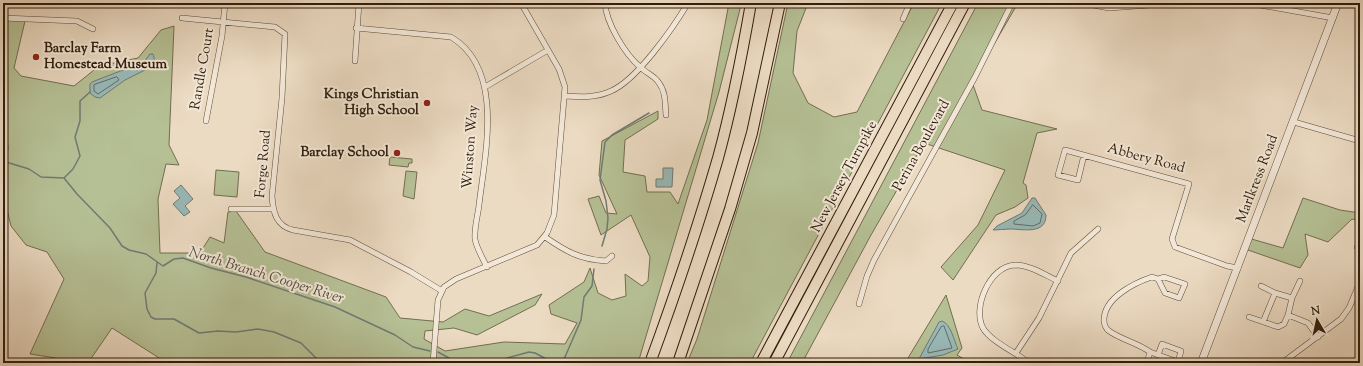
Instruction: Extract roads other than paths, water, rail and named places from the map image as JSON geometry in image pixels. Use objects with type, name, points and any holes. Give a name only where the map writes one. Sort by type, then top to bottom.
[{"type":"highway","points":[[650,363],[685,262],[716,162],[742,51],[751,3]]},
{"type":"highway","points":[[678,363],[730,209],[752,133],[780,3]]},
{"type":"highway","name":"New Jersey Turnpike","points":[[761,363],[953,3]]},
{"type":"highway","name":"New Jersey Turnpike","points":[[774,363],[965,3]]},
{"type":"street","name":"Randle Court","points":[[206,120],[225,3]]},
{"type":"street","points":[[355,61],[356,28],[359,3]]},
{"type":"street","points":[[433,363],[438,300],[442,291],[456,280],[527,251],[537,245],[545,237],[554,215],[565,96],[563,80],[521,3]]},
{"type":"street","points":[[605,3],[608,18],[631,58],[640,68],[658,82],[663,90],[666,116]]},
{"type":"street","points":[[565,96],[598,96],[613,91],[640,68],[688,3]]},
{"type":"street","points":[[903,19],[910,3]]},
{"type":"street","name":"Perina Boulevard","points":[[859,304],[867,276],[874,260],[1012,3]]},
{"type":"street","points":[[1084,3],[1110,5],[1177,3]]},
{"type":"street","points":[[1249,3],[1333,18]]},
{"type":"street","name":"Marlkress Road","points":[[1202,363],[1338,3]]},
{"type":"street","points":[[3,18],[77,21],[92,30]]},
{"type":"street","name":"Forge Road","points":[[182,18],[275,27],[285,34],[273,209],[276,218],[286,228],[350,240],[411,272],[442,291]]},
{"type":"street","name":"Winston Way","points":[[356,28],[451,37],[460,42],[472,55],[478,66],[485,88],[488,106],[488,122],[475,239],[487,267]]},
{"type":"street","points":[[485,88],[548,50]]},
{"type":"street","points":[[1294,122],[1360,140]]},
{"type":"street","name":"Abbery Road","points":[[1084,155],[1078,180],[1058,175],[1065,150],[1084,155],[1189,184],[1172,239],[1175,247],[1227,266],[1238,268]]},
{"type":"street","points":[[231,209],[273,209]]},
{"type":"street","points":[[1016,353],[1039,318],[1071,253],[1098,229]]},
{"type":"street","points":[[545,237],[577,256],[606,261],[612,256]]},
{"type":"street","points":[[1029,363],[990,335],[981,324],[980,303],[991,280],[999,271],[1014,265],[1031,268],[1058,281]]},
{"type":"street","points":[[1158,279],[1165,293],[1179,298],[1185,284],[1164,277],[1158,279],[1152,277],[1129,288],[1112,300],[1104,322],[1108,331],[1150,352],[1158,355],[1178,362],[1181,351],[1162,344],[1158,355]]},
{"type":"street","points":[[3,295],[5,279]]},
{"type":"street","points":[[1249,317],[1278,327],[1284,324],[1292,298],[1300,281]]},
{"type":"street","points":[[1282,363],[1318,337],[1346,314],[1360,282]]},
{"type":"street","points":[[1261,286],[1275,293],[1292,298]]},
{"type":"street","points":[[1263,322],[1275,293]]},
{"type":"street","points":[[1288,315],[1308,323],[1318,337]]},
{"type":"street","points":[[1147,363],[1150,352]]},
{"type":"water","points":[[150,54],[153,54],[154,57],[151,67],[125,80],[100,98],[95,97],[90,93],[90,84],[92,82],[123,70],[141,66]]},
{"type":"water","points":[[663,168],[673,168],[672,187],[656,187],[656,179],[663,179]]},
{"type":"water","points":[[181,185],[193,199],[185,206],[190,212],[184,216],[173,204],[180,198],[174,191]]},
{"type":"water","points":[[1032,198],[1035,198],[1046,215],[1042,226],[1033,230],[993,230],[997,226],[1022,213]]},
{"type":"water","points":[[942,321],[950,329],[958,349],[943,355],[919,359],[939,322]]},
{"type":"waterway","points":[[64,178],[73,169],[80,156],[75,137],[80,121],[80,101],[90,92]]},
{"type":"waterway","points":[[602,246],[607,229],[608,218],[606,201],[600,180],[605,142],[612,135],[649,113]]},
{"type":"waterway","name":"North Branch Cooper River","points":[[3,141],[8,146],[6,162],[29,169],[41,177],[64,178],[77,194],[110,228],[122,246],[129,250],[146,254],[163,266],[174,259],[183,258],[211,268],[246,277],[335,307],[395,335],[413,347],[430,351]]},
{"type":"waterway","points":[[157,263],[156,273],[145,293],[147,309],[151,317],[155,319],[174,319],[199,333],[218,331],[236,332],[258,329],[274,332],[301,343],[321,363]]},
{"type":"waterway","points":[[561,363],[581,320],[584,297],[592,286],[594,269]]},
{"type":"waterway","name":"North Branch Cooper River","points":[[438,352],[458,363]]},
{"type":"waterway","name":"North Branch Cooper River","points":[[489,363],[529,352],[535,353],[554,363]]},
{"type":"place","name":"Barclay Farm Homestead Museum","points":[[36,57]]},
{"type":"place","name":"Kings Christian High School","points":[[427,103]]},
{"type":"place","name":"Barclay School","points":[[397,153]]}]
